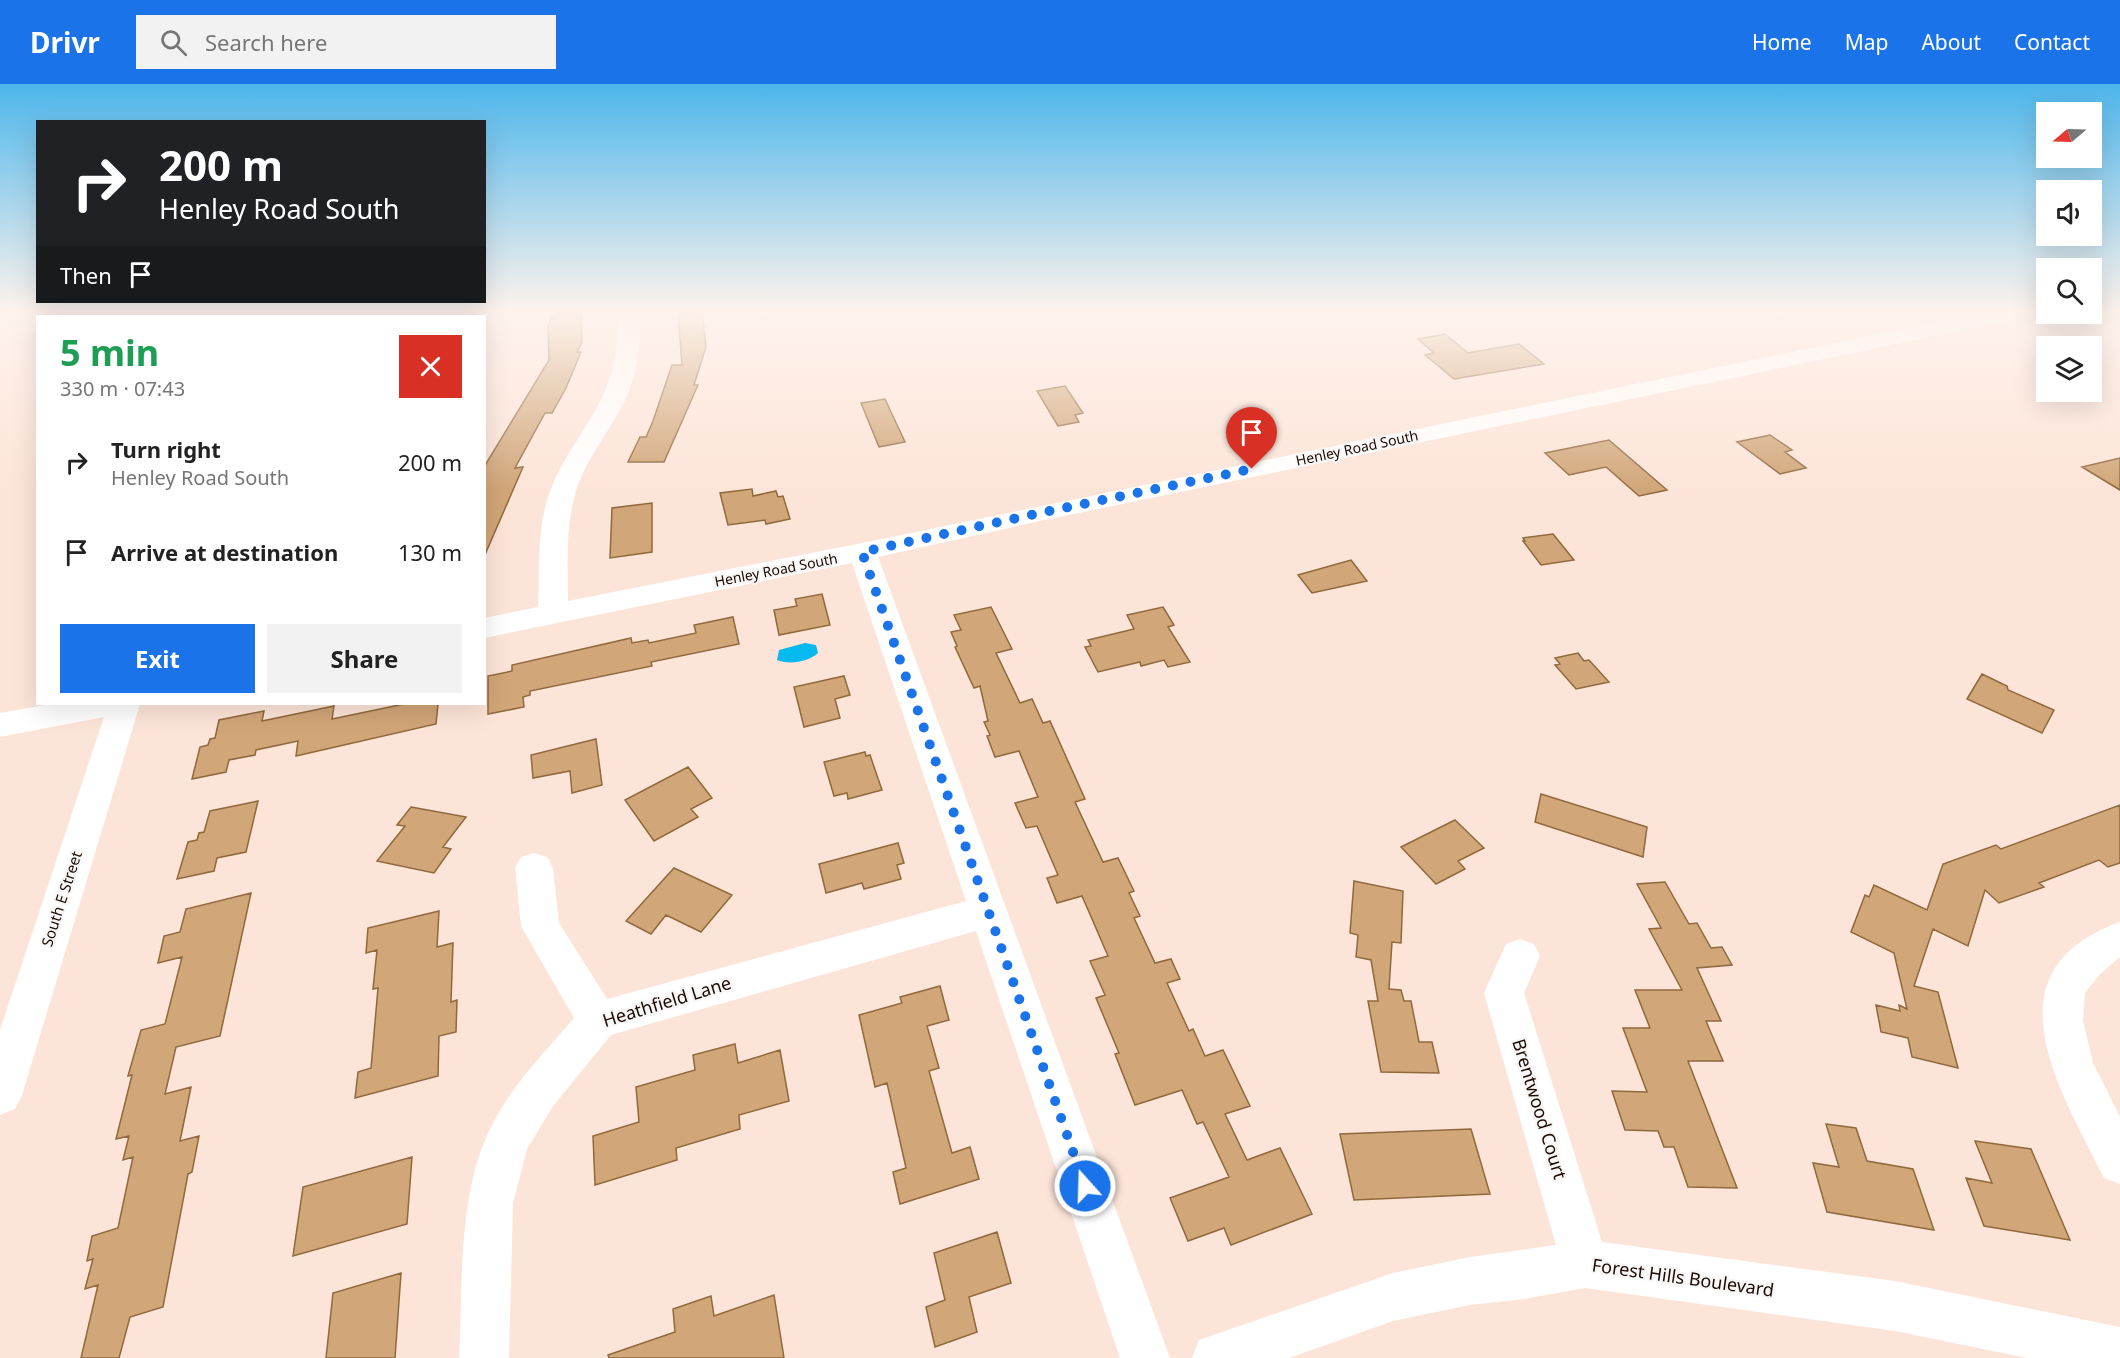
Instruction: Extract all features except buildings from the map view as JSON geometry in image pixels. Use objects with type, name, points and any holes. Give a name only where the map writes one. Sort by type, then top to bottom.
[{"type":"street","points":[[553,614],[555,531],[564,490],[619,387],[623,371]]},
{"type":"street","name":"Henley Road South","points":[[486,628],[862,552],[1717,371]]},
{"type":"street","points":[[862,552],[1145,1358]]},
{"type":"street","points":[[0,725],[104,705]]},
{"type":"street","name":"South E Street","points":[[0,1095],[124,705]]},
{"type":"street","points":[[534,868],[540,926],[598,1020]]},
{"type":"street","name":"Heathfield Lane","points":[[484,1358],[490,1203],[507,1141],[538,1092],[598,1020],[988,911]]},
{"type":"street","points":[[2120,939],[2098,950],[2076,971],[2063,998],[2063,1034],[2072,1064],[2120,1162]]},
{"type":"street","name":"Brentwood Court","points":[[1520,956],[1504,993],[1585,1264]]},
{"type":"street","name":"Forest Hills Boulevard","points":[[1217,1358],[1393,1297],[1470,1281],[1524,1275],[1585,1264],[1895,1306],[2120,1352]]},
{"type":"water","points":[[805,643],[816,645],[818,653],[798,662],[777,660],[779,650]]},
{"type":"route","points":[[1085,1186],[862,552],[1252,469]]}]
